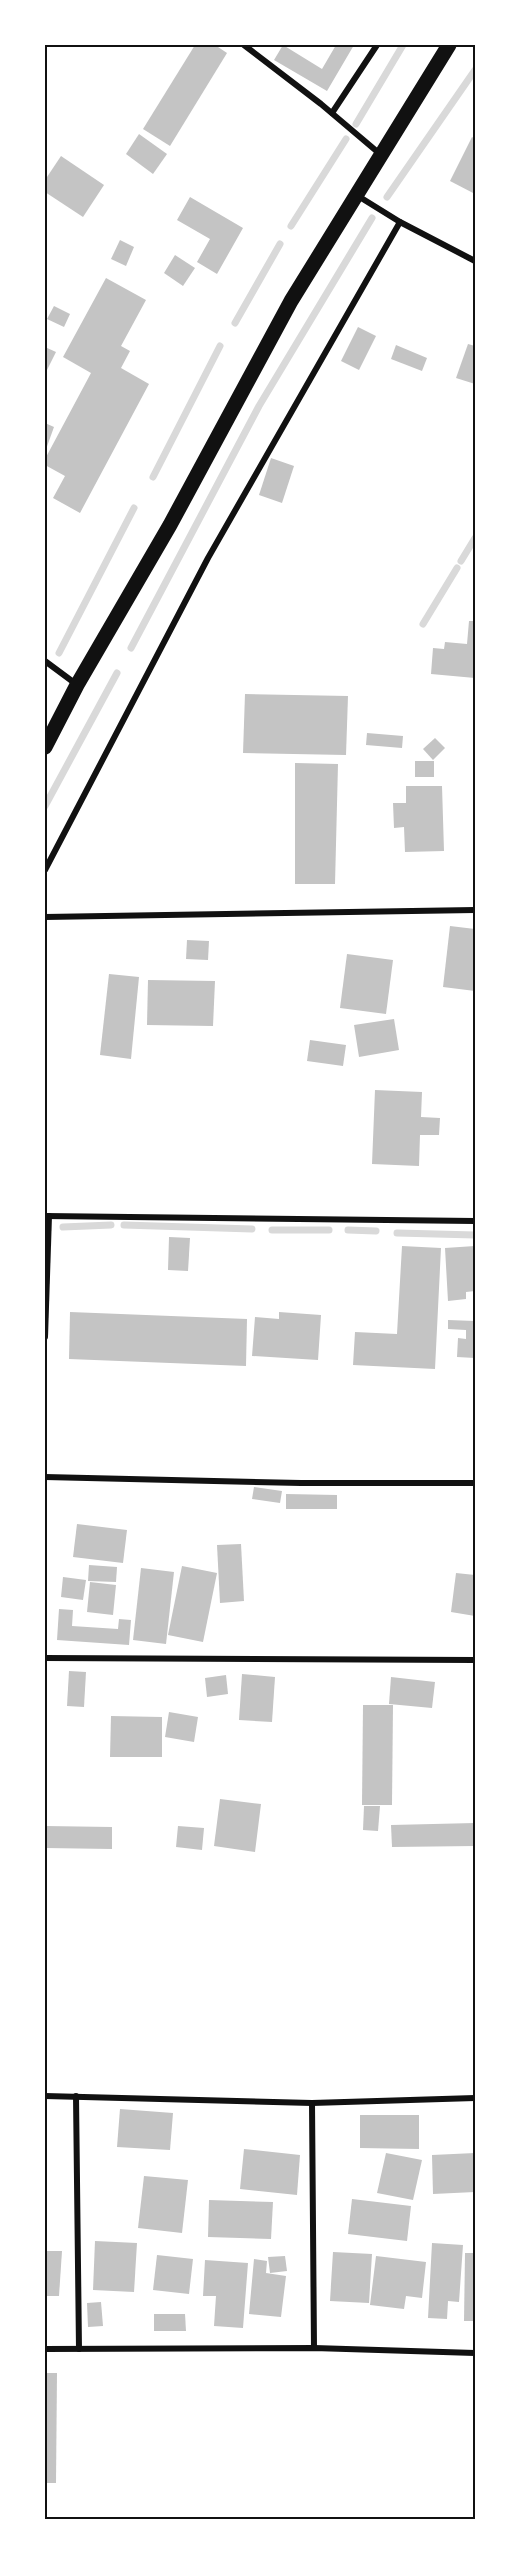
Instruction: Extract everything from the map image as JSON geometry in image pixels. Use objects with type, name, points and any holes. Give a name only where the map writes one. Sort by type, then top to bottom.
[{"type":"main road","points":[[45,747],[76,685],[170,525],[291,301],[449,45]]},
{"type":"street","points":[[244,45],[332,113],[380,155]]},
{"type":"street","points":[[332,113],[377,45]]},
{"type":"street","points":[[357,196],[400,222],[475,261]]},
{"type":"street","points":[[45,870],[208,558],[400,222]]},
{"type":"street","points":[[45,661],[76,685]]},
{"type":"street","points":[[45,917],[475,910]]},
{"type":"street","points":[[45,1337],[47,1216],[475,1221]]},
{"type":"street","points":[[45,1477],[301,1483],[475,1483]]},
{"type":"street","points":[[45,1658],[475,1660]]},
{"type":"street","points":[[45,2096],[312,2103],[475,2098]]},
{"type":"street","points":[[76,2096],[79,2349]]},
{"type":"street","points":[[312,2103],[314,2348]]},
{"type":"street","points":[[45,2349],[314,2348],[475,2353]]},
{"type":"building","points":[[195,45],[215,45],[227,53],[170,146],[143,129]]},
{"type":"building","points":[[283,45],[322,69],[336,45],[354,45],[327,91],[274,60]]},
{"type":"building","points":[[139,134],[167,154],[153,174],[126,154]]},
{"type":"building","points":[[472,137],[475,139],[475,194],[450,181]]},
{"type":"building","points":[[61,156],[104,185],[83,217],[45,192],[45,180]]},
{"type":"building","points":[[190,197],[243,228],[217,274],[197,262],[210,239],[177,220]]},
{"type":"building","points":[[120,240],[134,247],[126,266],[111,259]]},
{"type":"building","points":[[175,255],[195,268],[183,286],[164,273]]},
{"type":"building","points":[[106,278],[146,300],[121,346],[130,351],[121,368],[149,384],[80,513],[53,498],[65,476],[45,465],[45,459],[91,373],[63,357]]},
{"type":"building","points":[[54,306],[70,314],[64,327],[47,319]]},
{"type":"building","points":[[358,327],[376,336],[359,370],[341,361]]},
{"type":"building","points":[[468,344],[475,346],[475,384],[456,378]]},
{"type":"building","points":[[396,345],[427,358],[422,371],[391,359]]},
{"type":"building","points":[[45,347],[56,352],[45,374]]},
{"type":"building","points":[[45,423],[54,427],[45,452]]},
{"type":"building","points":[[271,458],[294,466],[282,503],[259,495]]},
{"type":"building","points":[[473,612],[475,678],[431,674],[433,648],[444,649],[445,642],[467,644],[469,621],[473,621]]},
{"type":"building","points":[[245,694],[348,696],[346,755],[243,753]]},
{"type":"building","points":[[367,733],[403,736],[402,748],[366,745]]},
{"type":"building","points":[[435,738],[445,748],[433,760],[423,749]]},
{"type":"building","points":[[415,761],[434,761],[434,777],[415,777]]},
{"type":"building","points":[[295,763],[338,764],[335,884],[295,884]]},
{"type":"building","points":[[406,786],[442,786],[444,851],[405,852],[404,827],[394,828],[393,803],[406,803]]},
{"type":"building","points":[[450,926],[475,929],[475,991],[443,987]]},
{"type":"building","points":[[187,940],[209,941],[208,960],[186,959]]},
{"type":"building","points":[[347,954],[393,960],[386,1014],[340,1008]]},
{"type":"building","points":[[109,974],[139,977],[131,1059],[100,1055]]},
{"type":"building","points":[[148,980],[215,981],[213,1026],[147,1025]]},
{"type":"building","points":[[394,1019],[399,1050],[359,1057],[354,1025]]},
{"type":"building","points":[[310,1040],[346,1045],[343,1066],[307,1061]]},
{"type":"building","points":[[375,1090],[422,1092],[421,1117],[440,1118],[439,1135],[420,1135],[419,1166],[372,1164]]},
{"type":"building","points":[[169,1237],[190,1238],[188,1271],[168,1270]]},
{"type":"building","points":[[402,1246],[441,1248],[435,1369],[353,1365],[355,1332],[397,1334]]},
{"type":"building","points":[[475,1246],[475,1291],[466,1292],[466,1299],[448,1301],[445,1248]]},
{"type":"building","points":[[70,1312],[247,1319],[246,1366],[69,1359]]},
{"type":"building","points":[[279,1312],[321,1315],[318,1360],[252,1356],[255,1317],[279,1319]]},
{"type":"building","points":[[448,1320],[475,1321],[475,1358],[457,1357],[458,1338],[466,1339],[466,1330],[448,1329]]},
{"type":"building","points":[[254,1487],[282,1491],[280,1503],[252,1499]]},
{"type":"building","points":[[286,1494],[337,1495],[337,1509],[286,1509]]},
{"type":"building","points":[[77,1524],[127,1530],[123,1563],[73,1557]]},
{"type":"building","points":[[241,1544],[244,1601],[220,1603],[217,1545]]},
{"type":"building","points":[[89,1565],[117,1567],[116,1582],[88,1581]]},
{"type":"building","points":[[182,1566],[217,1573],[203,1642],[168,1635]]},
{"type":"building","points":[[141,1568],[174,1572],[166,1644],[133,1640]]},
{"type":"building","points":[[456,1573],[475,1575],[475,1616],[451,1612]]},
{"type":"building","points":[[63,1577],[86,1580],[83,1600],[61,1597]]},
{"type":"building","points":[[90,1582],[116,1585],[113,1615],[87,1612]]},
{"type":"building","points":[[59,1609],[73,1610],[72,1626],[118,1629],[119,1619],[131,1620],[129,1645],[57,1640]]},
{"type":"building","points":[[69,1671],[86,1672],[84,1707],[67,1706]]},
{"type":"building","points":[[242,1674],[275,1677],[272,1722],[239,1720]]},
{"type":"building","points":[[226,1675],[228,1694],[207,1697],[205,1678]]},
{"type":"building","points":[[391,1677],[435,1682],[432,1708],[389,1704]]},
{"type":"building","points":[[363,1705],[393,1705],[392,1805],[362,1805]]},
{"type":"building","points":[[169,1712],[198,1717],[194,1742],[165,1737]]},
{"type":"building","points":[[111,1716],[162,1717],[162,1757],[110,1757]]},
{"type":"building","points":[[220,1799],[261,1804],[255,1852],[214,1846]]},
{"type":"building","points":[[364,1806],[380,1806],[378,1831],[363,1830]]},
{"type":"building","points":[[475,1823],[475,1846],[392,1847],[391,1825]]},
{"type":"building","points":[[45,1826],[112,1827],[112,1849],[45,1848]]},
{"type":"building","points":[[178,1826],[204,1828],[202,1850],[176,1847]]},
{"type":"building","points":[[120,2109],[173,2113],[170,2150],[117,2147]]},
{"type":"building","points":[[360,2115],[419,2115],[419,2149],[360,2148]]},
{"type":"building","points":[[244,2149],[300,2155],[297,2195],[240,2189]]},
{"type":"building","points":[[386,2153],[422,2160],[413,2200],[377,2193]]},
{"type":"building","points":[[475,2153],[475,2192],[433,2194],[432,2155]]},
{"type":"building","points":[[144,2176],[188,2180],[182,2233],[138,2228]]},
{"type":"building","points":[[352,2199],[411,2206],[407,2241],[348,2234]]},
{"type":"building","points":[[209,2200],[273,2202],[271,2239],[208,2237]]},
{"type":"building","points":[[95,2241],[137,2243],[134,2292],[93,2290]]},
{"type":"building","points":[[432,2243],[463,2245],[459,2302],[448,2301],[447,2319],[428,2318]]},
{"type":"building","points":[[45,2251],[62,2251],[59,2296],[45,2296]]},
{"type":"building","points":[[333,2252],[372,2254],[369,2303],[330,2301]]},
{"type":"building","points":[[465,2253],[475,2253],[475,2321],[464,2321]]},
{"type":"building","points":[[157,2255],[193,2259],[189,2294],[153,2290]]},
{"type":"building","points":[[285,2256],[287,2271],[270,2273],[268,2257]]},
{"type":"building","points":[[376,2256],[426,2262],[422,2298],[406,2296],[404,2309],[370,2305]]},
{"type":"building","points":[[254,2259],[267,2261],[266,2273],[286,2276],[281,2317],[249,2314]]},
{"type":"building","points":[[205,2260],[248,2263],[243,2328],[214,2326],[216,2296],[203,2296]]},
{"type":"building","points":[[101,2302],[103,2326],[88,2327],[87,2303]]},
{"type":"building","points":[[154,2314],[185,2314],[186,2331],[154,2331]]},
{"type":"building","points":[[45,2373],[57,2373],[56,2483],[45,2483]]},
{"type":"waterway","points":[[356,124],[403,45]]},
{"type":"waterway","points":[[387,197],[475,70]]},
{"type":"waterway","points":[[291,226],[346,139]]},
{"type":"waterway","points":[[131,648],[259,406],[372,218]]},
{"type":"waterway","points":[[235,323],[280,244]]},
{"type":"waterway","points":[[153,477],[220,346]]},
{"type":"waterway","points":[[59,653],[134,508]]},
{"type":"waterway","points":[[461,561],[475,538]]},
{"type":"waterway","points":[[423,624],[457,568]]},
{"type":"waterway","points":[[45,806],[117,673]]},
{"type":"waterway","points":[[63,1227],[111,1225]]},
{"type":"waterway","points":[[124,1225],[252,1229]]},
{"type":"waterway","points":[[272,1230],[329,1230]]},
{"type":"waterway","points":[[348,1230],[376,1231]]},
{"type":"waterway","points":[[397,1233],[475,1235]]}]
